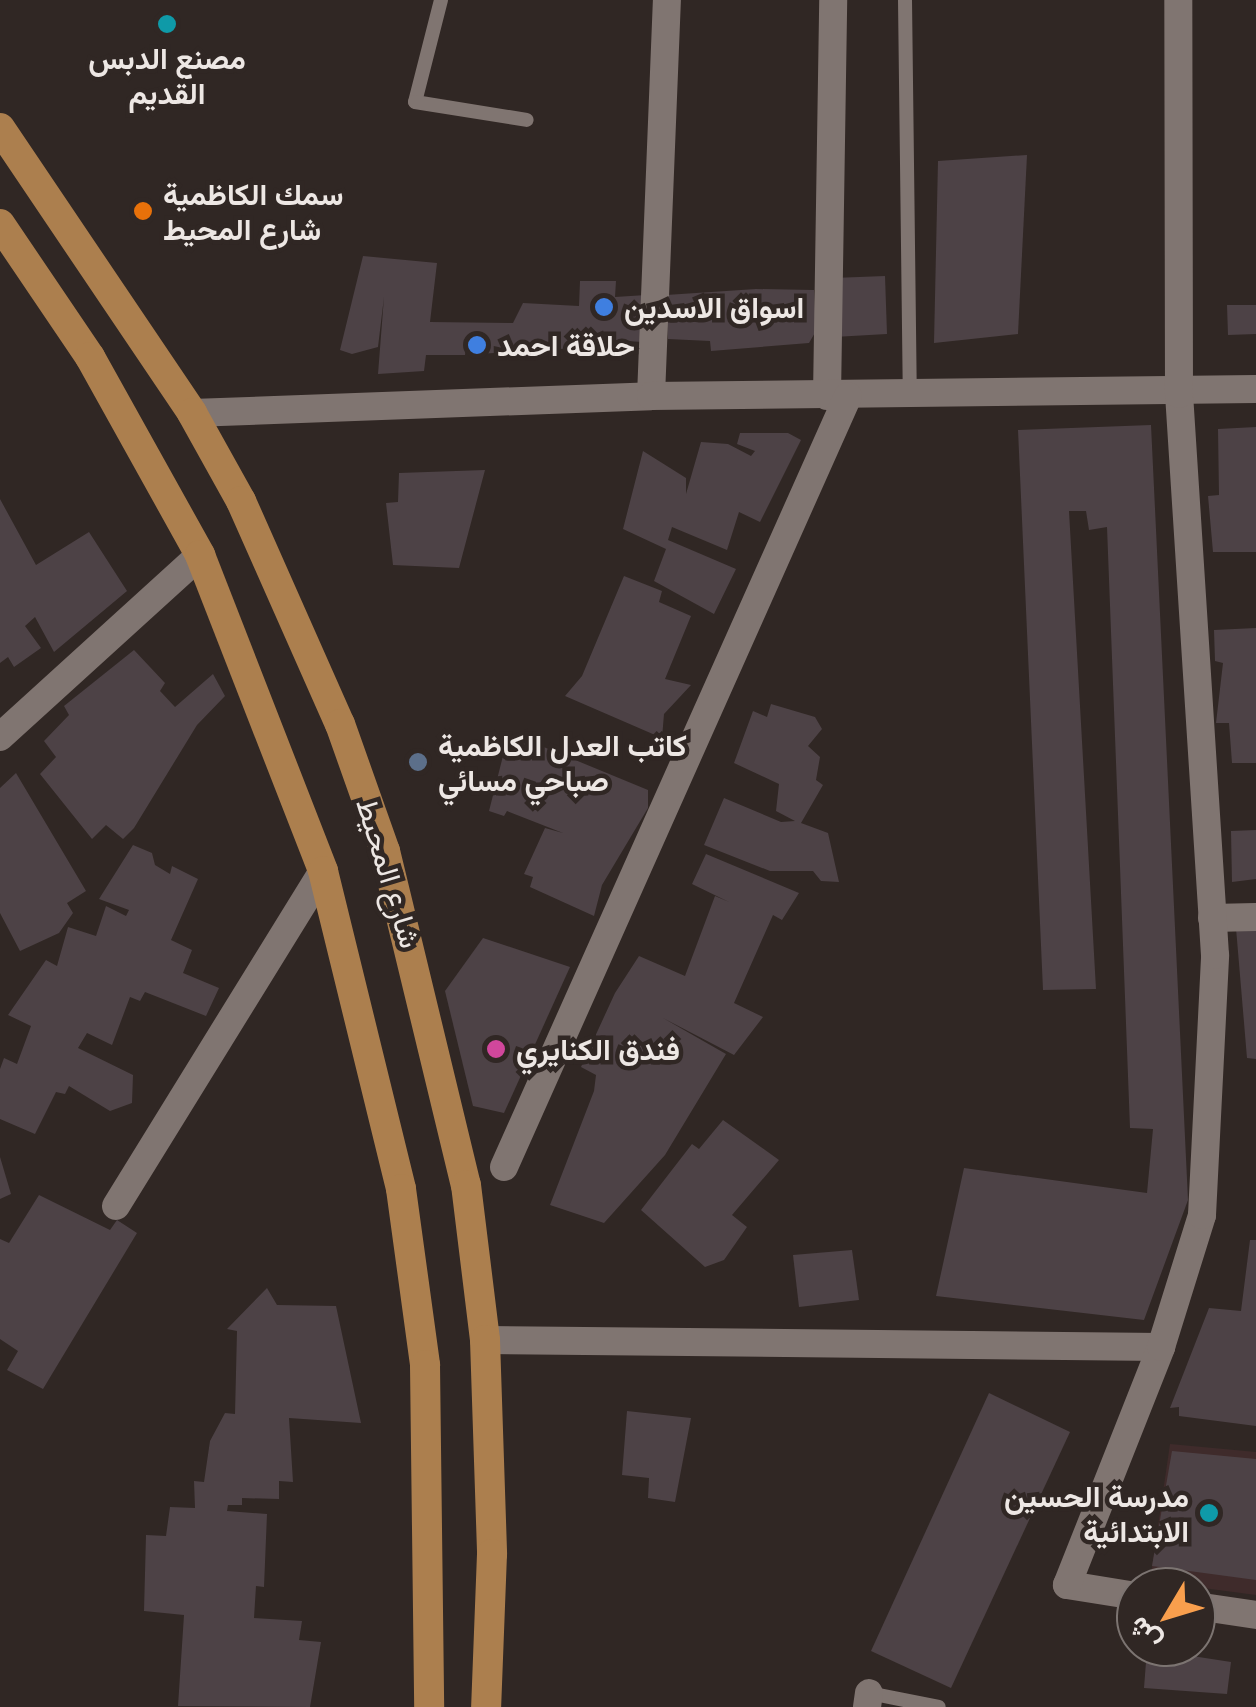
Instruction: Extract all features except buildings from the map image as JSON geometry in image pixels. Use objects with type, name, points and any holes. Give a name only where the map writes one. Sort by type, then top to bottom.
[{"type":"main road","name":"شارع المحيط","points":[[0,128],[192,414],[292,609],[385,851],[466,1185],[485,1340],[492,1554],[486,1707]]},
{"type":"main road","name":"شارع المحيط","points":[[0,224],[99,373],[200,555],[323,871],[401,1190],[424,1365],[428,1707]]},
{"type":"street","points":[[651,396],[667,0]]},
{"type":"street","points":[[504,1168],[838,396],[834,0]]},
{"type":"street","points":[[1116,1593],[1067,1585],[1162,1347],[1202,1215],[1212,918],[1178,394],[1178,0]]},
{"type":"street","points":[[192,414],[651,396],[1178,394],[1256,389]]},
{"type":"street","points":[[0,738],[200,555]]},
{"type":"street","points":[[116,1206],[323,871]]},
{"type":"street","points":[[1212,918],[1256,917]]},
{"type":"street","points":[[485,1340],[1162,1347]]},
{"type":"street","points":[[1216,1609],[1256,1615]]},
{"type":"lane","points":[[441,0],[415,102],[528,120]]},
{"type":"lane","points":[[905,0],[910,396]]},
{"type":"lane","points":[[868,1700],[939,1707]]},
{"type":"shaded area","name":"مدرسة الحسين الابتدائية","points":[[1170,1444],[1256,1452],[1256,1595],[1216,1590],[1216,1567],[1152,1567]]},
{"type":"place","name":"مصنع الدبس القديم","points":[[167,24]]},
{"type":"place","name":"سمك الكاظمية شارع المحيط","points":[[143,211]]},
{"type":"place","name":"اسواق الاسدين","points":[[604,307]]},
{"type":"place","name":"حلاقة احمد","points":[[477,345]]},
{"type":"place","name":"كاتب العدل الكاظمية صباحي مسائي","points":[[418,762]]},
{"type":"place","name":"فندق الكنايري","points":[[496,1049]]},
{"type":"place","name":"مدرسة الحسين الابتدائية","points":[[1209,1513]]}]
